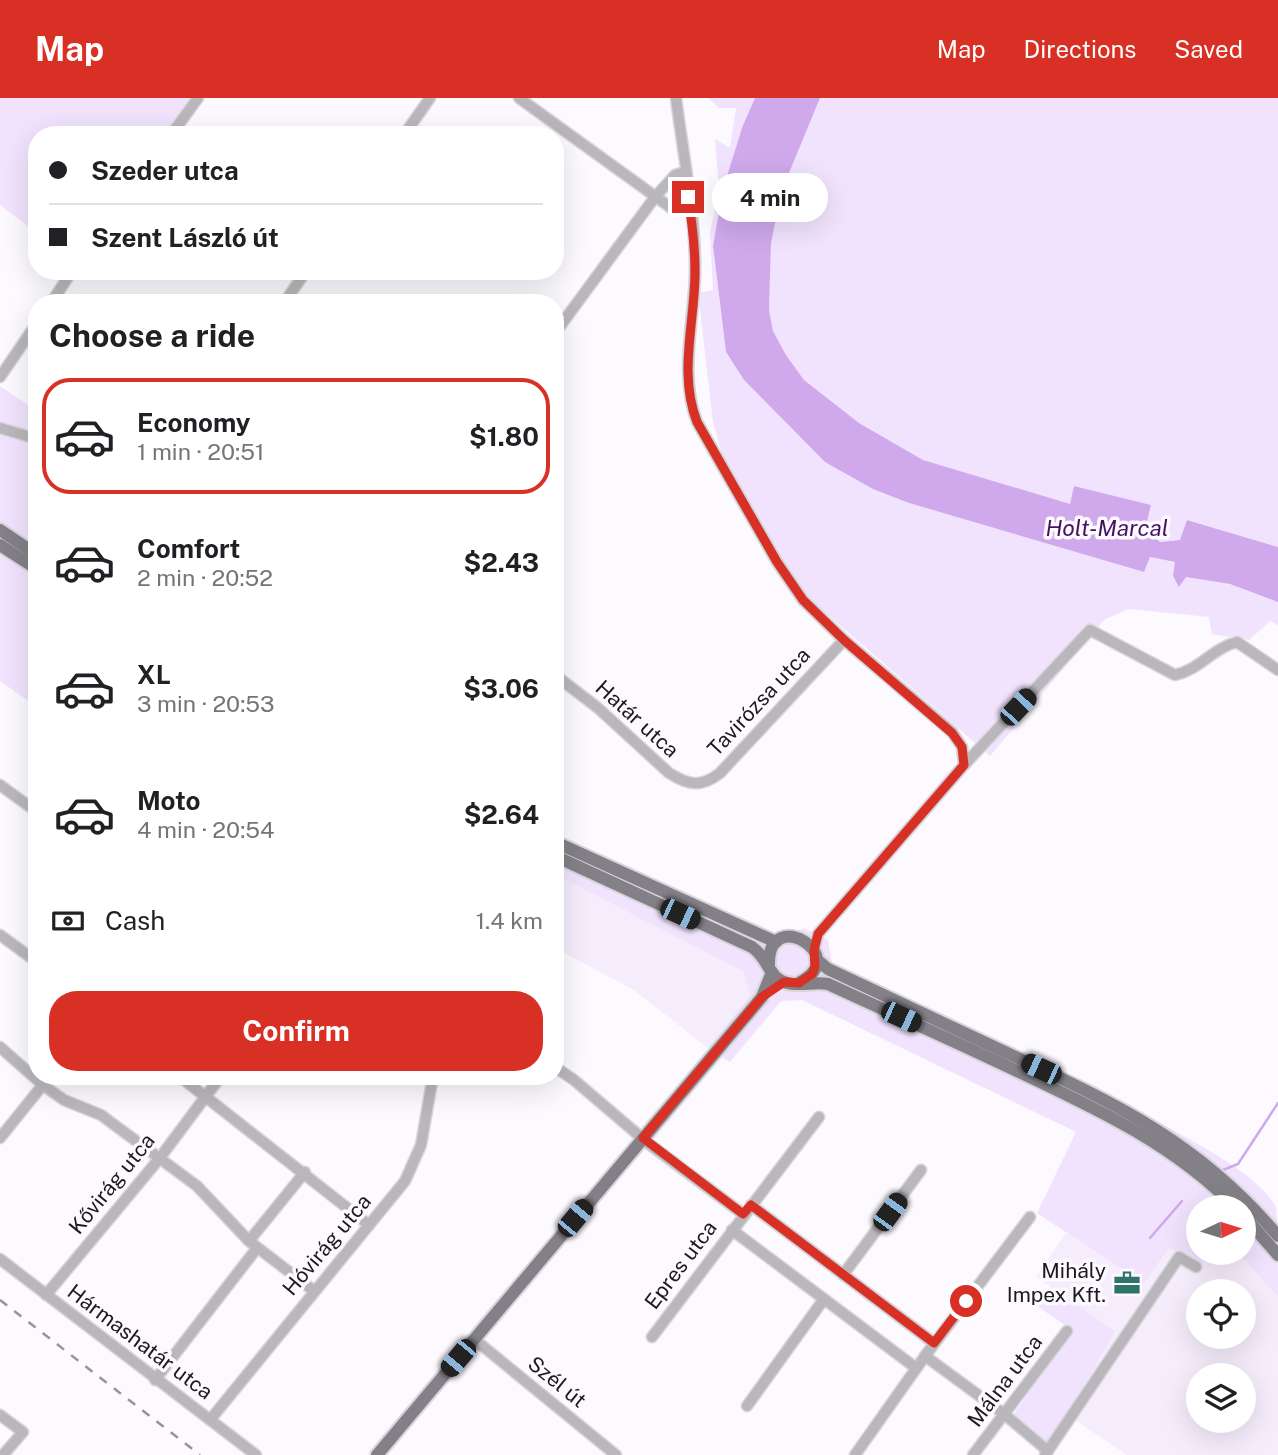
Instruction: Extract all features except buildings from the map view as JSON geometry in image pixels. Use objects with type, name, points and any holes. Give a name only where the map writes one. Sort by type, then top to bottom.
[{"type":"main road","points":[[0,530],[28,549]]},
{"type":"main road","points":[[0,545],[28,563]]},
{"type":"main road","points":[[564,846],[776,942]]},
{"type":"main road","points":[[564,860],[752,947],[784,982]]},
{"type":"main road","points":[[762,997],[770,968],[769,956],[776,942],[790,936],[805,940],[828,969],[1088,1091],[1156,1128],[1217,1173],[1278,1237]]},
{"type":"main road","points":[[799,983],[812,974],[815,955]]},
{"type":"main road","points":[[377,1455],[762,997],[784,982],[815,981],[828,984],[1088,1104],[1158,1144],[1199,1173],[1222,1195]]},
{"type":"main road","points":[[1256,1230],[1278,1255]]},
{"type":"street","points":[[178,126],[198,98]]},
{"type":"street","points":[[410,126],[430,98]]},
{"type":"street","points":[[519,98],[557,126]]},
{"type":"street","points":[[676,98],[695,272],[688,374],[692,409],[777,562],[803,600],[844,640],[952,733],[962,747],[964,765]]},
{"type":"street","points":[[564,131],[674,210]]},
{"type":"street","points":[[564,321],[654,197],[675,175],[685,172]]},
{"type":"street","points":[[0,377],[28,336]]},
{"type":"street","points":[[5,429],[28,436]]},
{"type":"street","points":[[815,955],[818,934],[964,765],[1090,630],[1175,675],[1188,673],[1223,645],[1237,642],[1278,670]]},
{"type":"street","name":"Tavirózsa utca","points":[[698,784],[719,773],[844,640]]},
{"type":"street","name":"Határ utca","points":[[564,682],[598,708],[668,773],[681,781],[698,784]]},
{"type":"street","points":[[0,785],[28,805]]},
{"type":"street","points":[[798,937],[818,934]]},
{"type":"street","points":[[0,935],[28,955]]},
{"type":"street","points":[[0,1047],[28,1068]]},
{"type":"street","points":[[564,1074],[743,1214]]},
{"type":"street","points":[[0,1138],[43,1085]]},
{"type":"street","points":[[50,1085],[64,1100],[101,1115],[197,1186],[253,1244],[314,1291]]},
{"type":"street","points":[[190,1085],[305,1172],[369,1225]]},
{"type":"street","name":"Kővirág utca","points":[[46,1294],[159,1159],[214,1085]]},
{"type":"street","name":"Hóvirág utca","points":[[211,1420],[405,1181],[421,1144],[431,1085]]},
{"type":"street","name":"Epres utca","points":[[652,1338],[743,1214],[820,1117]]},
{"type":"street","points":[[844,1275],[921,1170]]},
{"type":"street","points":[[155,1380],[305,1172]]},
{"type":"street","points":[[751,1205],[934,1343]]},
{"type":"street","points":[[855,1455],[934,1343],[1030,1217]]},
{"type":"street","points":[[732,1230],[916,1368]]},
{"type":"street","points":[[925,1356],[1004,1414],[1047,1453],[1178,1256],[1196,1267]]},
{"type":"street","name":"Hármashatár utca","points":[[0,1259],[256,1455]]},
{"type":"street","points":[[747,1406],[824,1299]]},
{"type":"street","name":"Málna utca","points":[[974,1455],[1067,1331]]},
{"type":"street","name":"Szél út","points":[[474,1339],[616,1455]]},
{"type":"street","points":[[0,1415],[23,1432],[3,1455]]},
{"type":"shaded area","points":[[0,98],[197,98],[177,126],[28,126],[28,226],[0,205]]},
{"type":"shaded area","points":[[708,98],[755,98],[743,125],[713,246],[726,352],[744,380],[825,462],[909,503],[1144,572],[1150,557],[1175,562],[1179,587],[1186,577],[1230,584],[1278,602],[1278,625],[1270,621],[1249,640],[1212,634],[1209,617],[1129,609],[1105,619],[990,756],[811,600],[779,557],[722,454],[713,422],[698,293],[713,290],[710,232],[719,189],[715,139],[730,148],[736,108],[719,108]]},
{"type":"shaded area","points":[[820,98],[1278,98],[1278,547],[1188,520],[1180,540],[1160,542],[1148,526],[1150,505],[1074,486],[1070,505],[923,460],[859,423],[804,380],[773,331],[769,310],[771,243],[782,190]]},
{"type":"shaded area","points":[[0,386],[28,405],[28,701],[0,681]]},
{"type":"shaded area","points":[[564,837],[777,940],[804,928],[828,940],[833,971],[1052,1068],[1138,1111],[1219,1157],[1258,1185],[1276,1207],[1278,1297],[1249,1265],[1256,1265],[1256,1195],[1186,1195],[1186,1258],[1169,1248],[1144,1284],[1037,1213],[1076,1132],[802,1000],[781,1001],[730,1062],[708,1048],[750,995],[744,972],[564,879]]},
{"type":"shaded area","points":[[564,878],[744,972],[750,995],[708,1048],[634,990],[564,953]]},
{"type":"shaded area","points":[[1066,1233],[1144,1284],[1169,1248],[1186,1257],[1186,1265],[1249,1265],[1278,1297],[1278,1455],[1127,1455],[1068,1415],[1115,1331],[1036,1277]]},
{"type":"shaded area","points":[[1051,1287],[1115,1331],[1068,1415],[1046,1444],[1011,1418],[1072,1330],[1037,1306]]},
{"type":"water","name":"Holt-Marcal","points":[[755,98],[820,98],[782,190],[771,243],[769,310],[773,331],[804,380],[859,423],[923,460],[1070,504],[1074,486],[1151,505],[1148,526],[1160,542],[1180,540],[1187,520],[1278,547],[1278,602],[1230,584],[1186,577],[1179,587],[1173,576],[1175,562],[1150,557],[1144,572],[909,503],[873,489],[825,462],[744,380],[726,352],[713,246],[723,189],[743,125]]},
{"type":"waterway","points":[[1223,1170],[1238,1164],[1278,1103]]},
{"type":"waterway","points":[[1150,1238],[1182,1201]]},
{"type":"railway","points":[[0,1300],[200,1455]]},
{"type":"place","name":"Mihály Impex Kft.","points":[[1127,1283]]},
{"type":"route","points":[[688,197],[695,272],[688,374],[689,398],[697,422],[777,562],[803,600],[844,640],[952,733],[962,747],[964,765],[818,934],[812,974],[799,983],[784,982],[762,997],[643,1138],[743,1214],[751,1205],[934,1343],[966,1301]]}]
